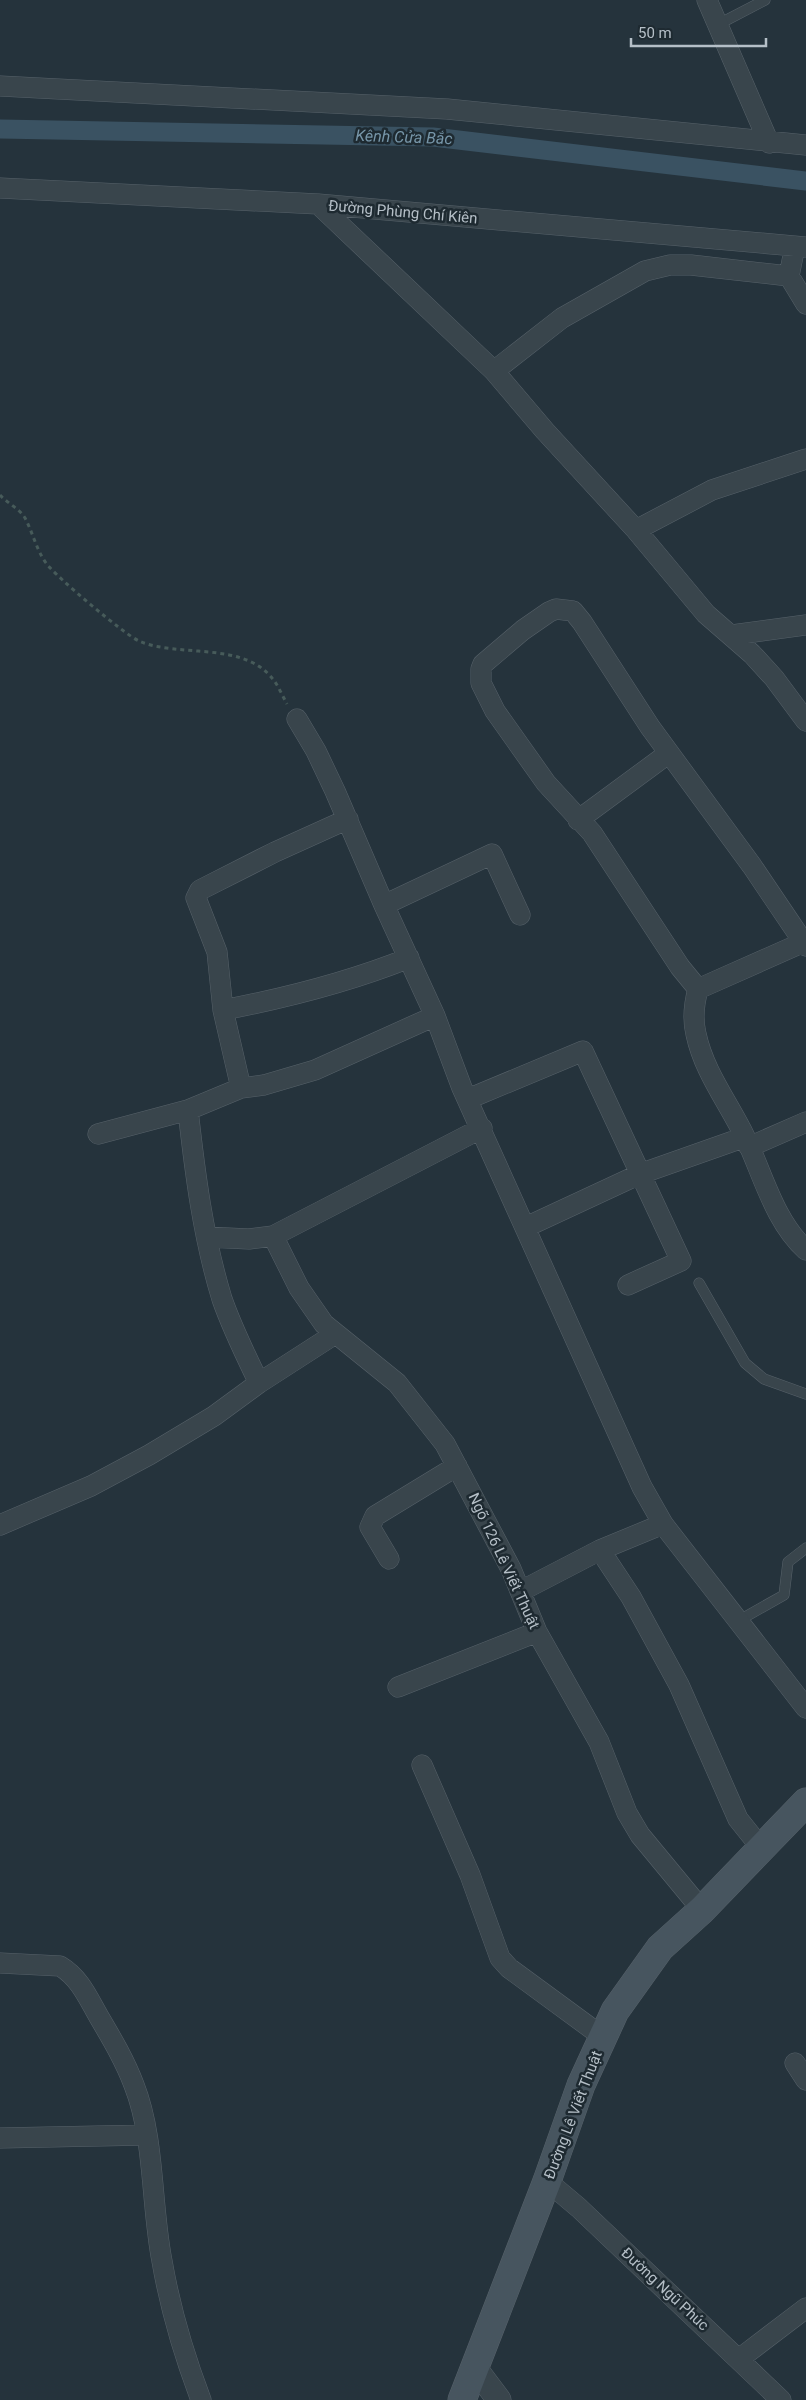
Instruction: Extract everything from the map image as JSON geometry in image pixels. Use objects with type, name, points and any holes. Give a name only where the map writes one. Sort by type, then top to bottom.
[{"type":"main road","name":"Đường Lê Viết Thuật","points":[[462,2400],[547,2181],[581,2085],[615,2011],[660,1948],[702,1910],[806,1802]]},
{"type":"street","points":[[707,0],[769,143]]},
{"type":"street","points":[[0,86],[447,108],[769,143],[806,145]]},
{"type":"street","name":"Đường Phùng Chí Kiên","points":[[0,188],[318,204],[800,247]]},
{"type":"street","points":[[318,204],[494,372],[545,431],[636,530],[706,614],[732,635],[774,678],[806,721]]},
{"type":"street","points":[[800,247],[790,276],[806,304]]},
{"type":"street","points":[[494,372],[562,318],[646,271],[670,265],[691,265],[790,276]]},
{"type":"street","points":[[636,530],[712,490],[806,459]]},
{"type":"street","points":[[556,610],[573,611],[669,753],[752,866],[805,944],[698,989],[680,967],[592,834],[546,783],[518,744],[495,710],[481,683],[480,670],[483,664],[523,630],[556,610]]},
{"type":"street","points":[[732,635],[806,625]]},
{"type":"street","points":[[297,719],[316,751],[348,819],[384,905],[435,1016],[468,1100],[642,1487],[663,1524],[806,1708]]},
{"type":"street","points":[[578,820],[669,753]]},
{"type":"street","points":[[241,1088],[223,1010],[218,952],[196,898],[200,890],[275,852],[348,819]]},
{"type":"street","points":[[384,905],[492,854],[520,915]]},
{"type":"street","points":[[223,1010],[317,988],[373,972],[409,958]]},
{"type":"street","points":[[698,989],[693,1014],[702,1055],[716,1088],[747,1142],[783,1221],[799,1244],[806,1250]]},
{"type":"street","points":[[98,1134],[188,1110],[241,1088],[290,1078],[315,1070],[435,1016]]},
{"type":"street","points":[[468,1100],[583,1051],[680,1261],[628,1285]]},
{"type":"street","points":[[188,1110],[195,1174],[207,1237],[225,1307],[234,1332],[259,1383]]},
{"type":"street","points":[[526,1227],[640,1174],[806,1122]]},
{"type":"street","points":[[207,1237],[249,1239],[273,1236],[482,1128]]},
{"type":"street","name":"Ngõ 126 Lê Viết Thuật","points":[[273,1236],[299,1288],[324,1324],[397,1383],[445,1444],[520,1591],[537,1632],[598,1742],[627,1813],[640,1835],[702,1910]]},
{"type":"street","points":[[0,1526],[91,1486],[149,1454],[214,1416],[259,1383],[335,1334]]},
{"type":"street","points":[[390,1559],[370,1527],[375,1516],[457,1466]]},
{"type":"street","points":[[520,1591],[600,1550],[663,1524]]},
{"type":"street","points":[[600,1550],[631,1597],[678,1685],[738,1819],[762,1849]]},
{"type":"street","points":[[398,1687],[537,1632]]},
{"type":"street","points":[[422,1765],[470,1875],[500,1958],[509,1968],[603,2037]]},
{"type":"street","points":[[0,1964],[60,1966],[69,1971],[80,1983],[116,2046],[135,2086],[147,2135],[161,2259],[169,2297],[190,2370],[201,2400]]},
{"type":"street","points":[[795,2063],[806,2080]]},
{"type":"street","points":[[0,2138],[147,2135]]},
{"type":"street","name":"Đường Ngũ Phúc","points":[[547,2181],[579,2208],[781,2400]]},
{"type":"street","points":[[739,2359],[806,2308]]},
{"type":"street","points":[[475,2368],[499,2400]]},
{"type":"lane","points":[[719,24],[765,0]]},
{"type":"lane","points":[[699,1283],[745,1363],[764,1379],[806,1394]]},
{"type":"lane","points":[[738,1621],[784,1595],[788,1562],[806,1548]]},
{"type":"path","points":[[0,495],[24,517],[39,552],[47,565],[136,640],[157,648],[223,653],[259,665],[272,677],[297,719]]},
{"type":"waterway","name":"Kênh Cửa Bắc","points":[[0,129],[433,137],[806,181]]}]
